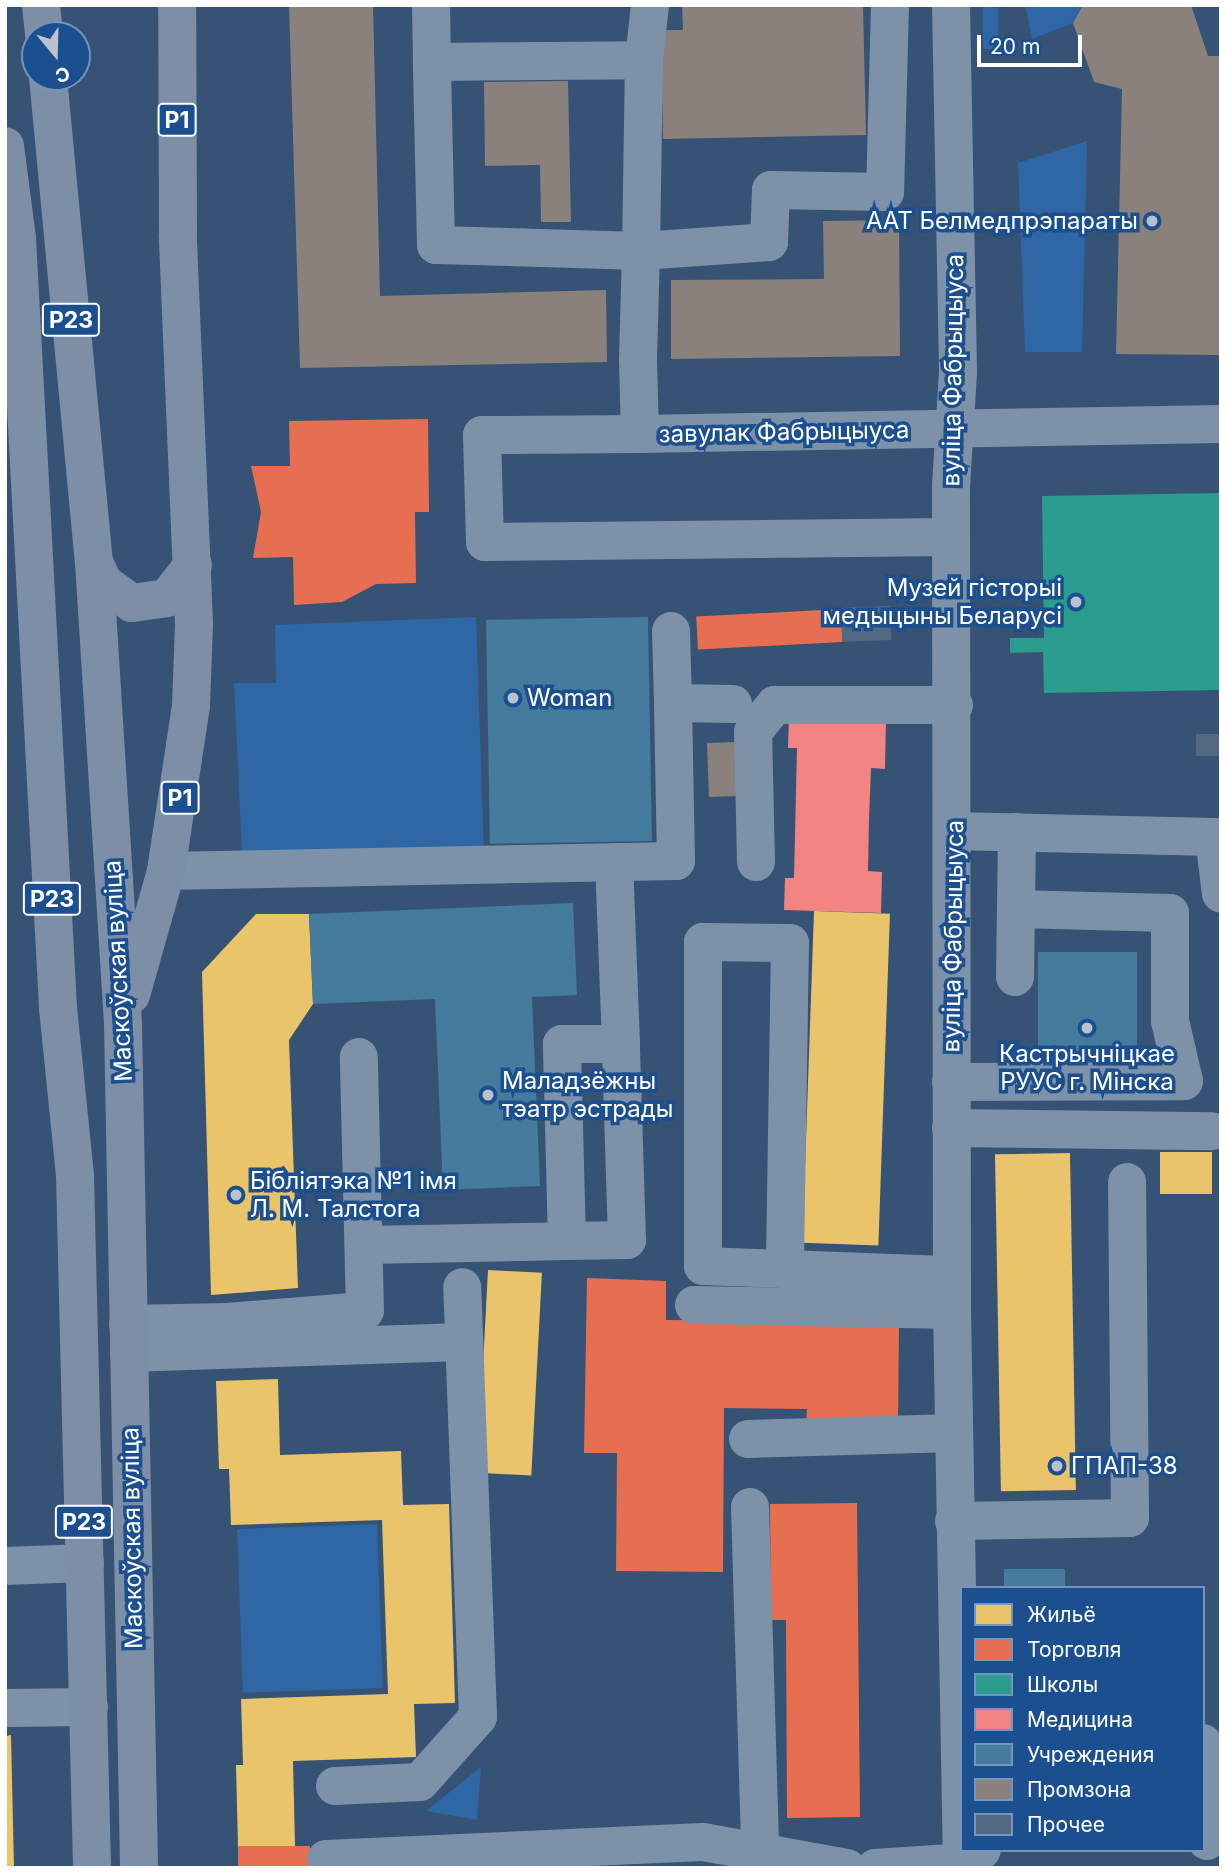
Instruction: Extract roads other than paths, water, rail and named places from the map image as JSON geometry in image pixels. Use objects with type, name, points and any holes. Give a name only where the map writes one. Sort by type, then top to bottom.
[{"type":"main road","name":"Р1","points":[[123,1024],[166,871],[191,706],[193,565],[178,235],[177,5]]},
{"type":"main road","name":"Маскоўская вуліца","points":[[49,91],[94,562],[123,1024],[139,1868]]},
{"type":"main road","name":"Маскоўская вуліца","points":[[5,146],[16,238],[58,1008],[75,1176],[92,1868]]},
{"type":"main road","points":[[5,320],[16,238]]},
{"type":"main road","points":[[5,550],[36,622]]},
{"type":"main road","points":[[94,562],[104,583],[132,603],[167,598],[193,565]]},
{"type":"street","points":[[431,5],[436,245],[640,251],[769,242],[771,190],[885,192],[890,5]]},
{"type":"street","points":[[640,434],[644,60],[650,5]]},
{"type":"street","name":"вуліца Фабрыцыуса","points":[[951,5],[958,372],[951,537],[954,705],[951,1128],[954,1521],[960,1657]]},
{"type":"street","points":[[432,62],[644,60]]},
{"type":"street","name":"завулак Фабрыцыуса","points":[[951,537],[485,542],[482,435],[1221,424]]},
{"type":"street","points":[[166,871],[677,861],[671,631]]},
{"type":"street","points":[[673,703],[733,704]]},
{"type":"street","points":[[756,862],[753,732],[775,705],[954,705]]},
{"type":"street","points":[[954,831],[1217,831],[1221,894]]},
{"type":"street","points":[[1014,977],[1017,832]]},
{"type":"street","points":[[365,1245],[627,1240],[614,862]]},
{"type":"street","points":[[951,1082],[1184,1081],[1170,1021],[1170,913],[1016,909]]},
{"type":"street","points":[[785,1269],[790,943],[703,942],[703,1266],[785,1269],[952,1292]]},
{"type":"street","points":[[567,1241],[562,1044],[621,1044]]},
{"type":"street","points":[[129,1338],[227,1322],[365,1311],[359,1057]]},
{"type":"street","points":[[951,1128],[1212,1131]]},
{"type":"street","points":[[954,1521],[1130,1518],[1127,1182]]},
{"type":"street","points":[[335,1786],[420,1782],[478,1717],[462,1287]]},
{"type":"street","points":[[694,1305],[952,1292]]},
{"type":"street","points":[[129,1338],[464,1342]]},
{"type":"street","points":[[748,1439],[953,1433]]},
{"type":"street","points":[[750,1507],[760,1852]]},
{"type":"street","points":[[5,1566],[85,1563]]},
{"type":"street","points":[[5,1708],[89,1707]]},
{"type":"street","points":[[1205,1771],[1210,1841]]},
{"type":"street","points":[[326,1859],[703,1842],[847,1868]]},
{"type":"street","points":[[875,1868],[969,1860]]},
{"type":"place","name":"ААТ Белмедпрэпараты","points":[[1152,221]]},
{"type":"place","name":"Музей гісторыі медыцыны Беларусі","points":[[1076,602]]},
{"type":"place","name":"Woman","points":[[513,698]]},
{"type":"place","name":"Кастрычніцкае РУУС г. Мінска","points":[[1087,1028]]},
{"type":"place","name":"Маладзёжны тэатр эстрады","points":[[488,1095]]},
{"type":"place","name":"Бібліятэка №1 імя Л. М. Талстога","points":[[236,1195]]},
{"type":"place","name":"ГПАП-38","points":[[1057,1466]]}]
